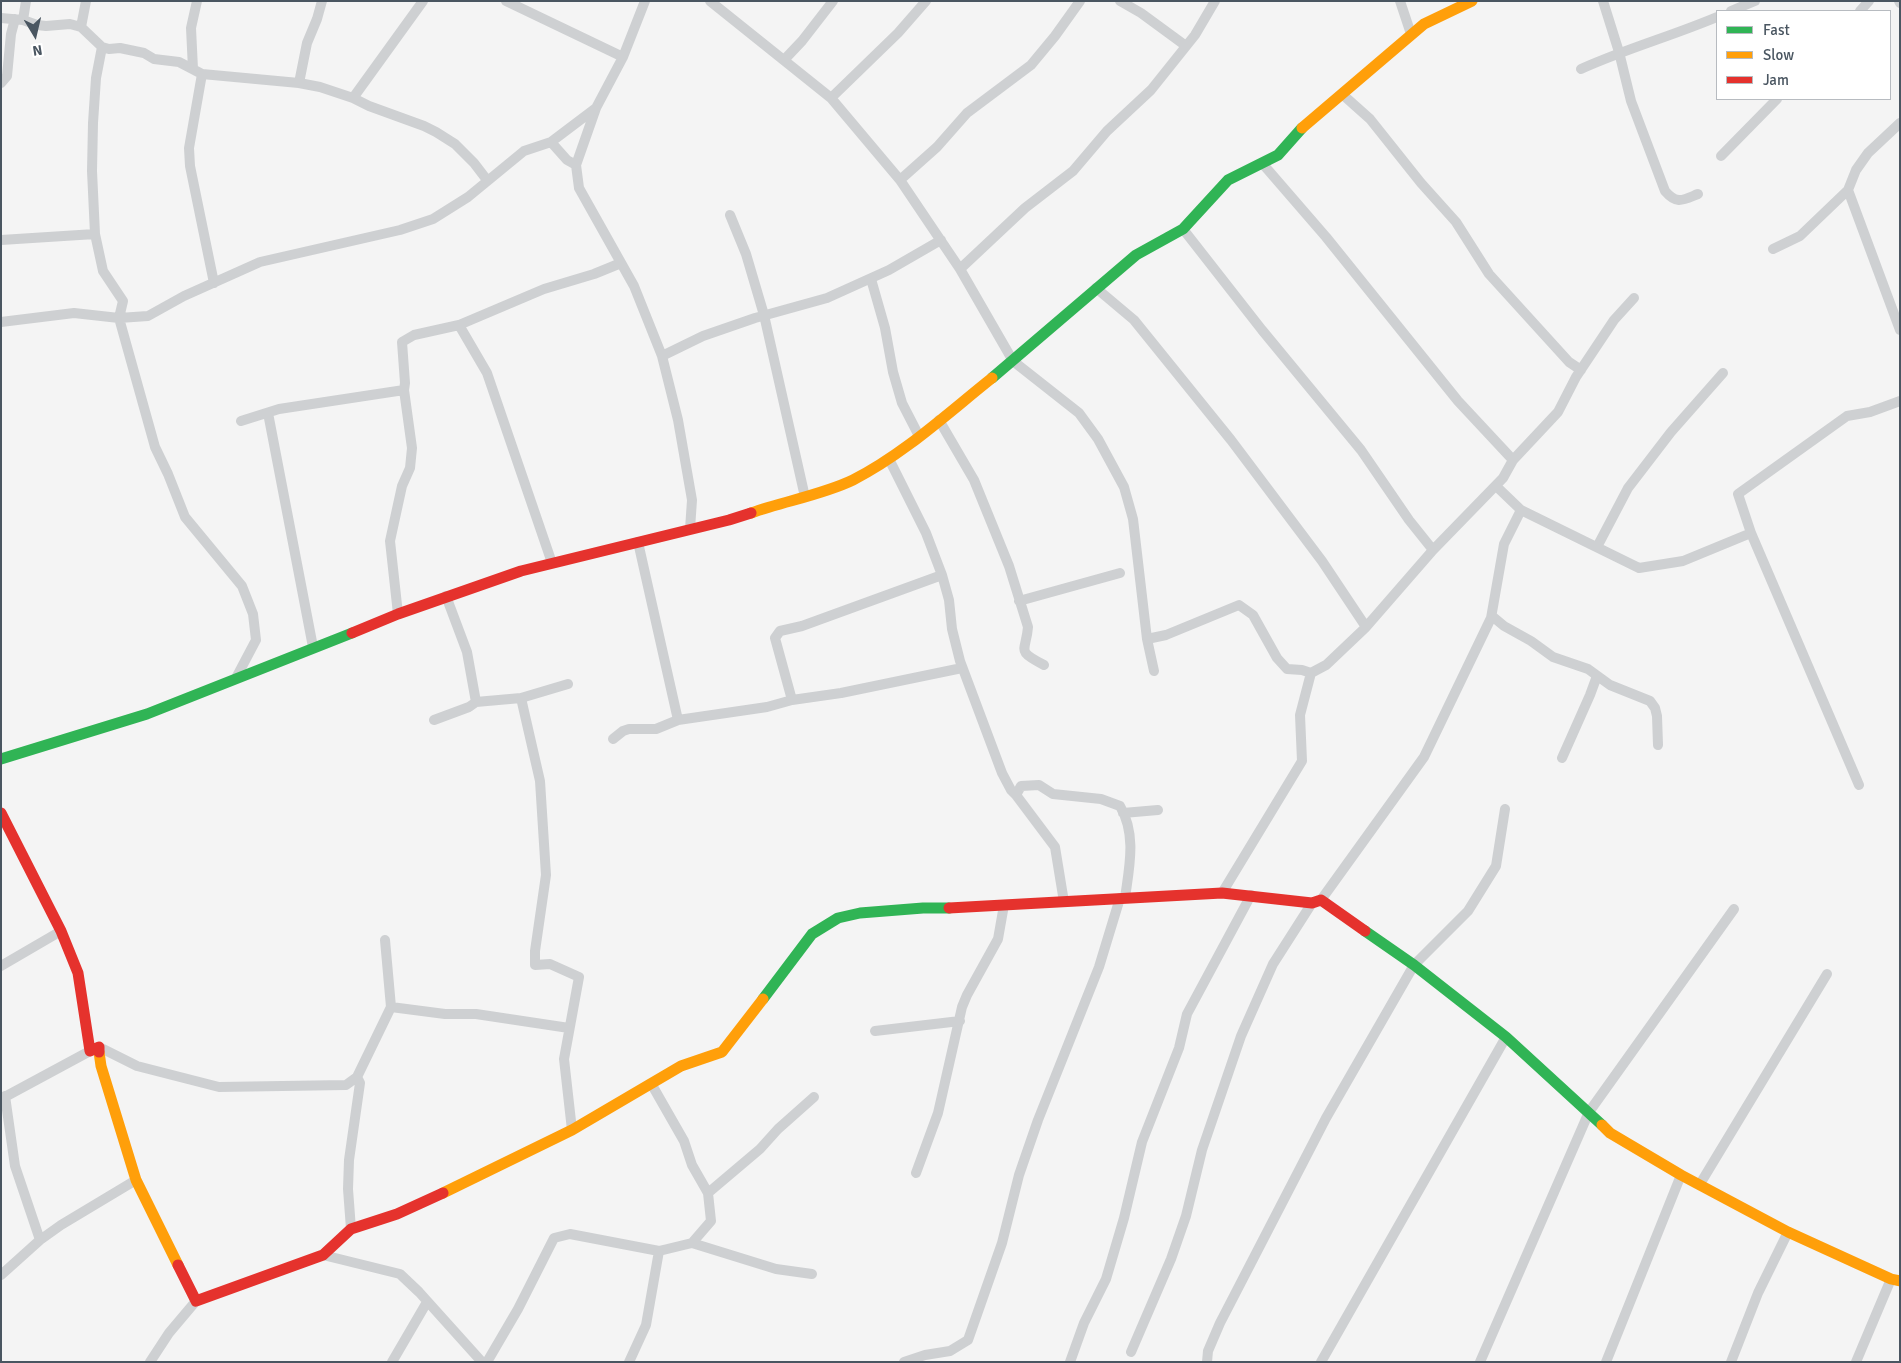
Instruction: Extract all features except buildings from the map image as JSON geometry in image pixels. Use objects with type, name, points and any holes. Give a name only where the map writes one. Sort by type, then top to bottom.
[{"type":"street","points":[[1,82],[7,76],[11,34],[26,1]]},
{"type":"street","points":[[81,27],[86,1]]},
{"type":"street","points":[[197,1],[190,28],[198,72],[189,148],[190,166],[214,283]]},
{"type":"street","points":[[299,83],[307,44],[322,1]]},
{"type":"street","points":[[353,98],[422,1]]},
{"type":"street","points":[[506,1],[622,58]]},
{"type":"street","points":[[645,1],[622,58],[596,108],[576,165],[579,188],[634,286],[662,356],[678,420],[692,500],[690,529]]},
{"type":"street","points":[[710,1],[831,98],[900,180],[960,269],[1013,362],[1079,413],[1098,439],[1124,487],[1133,519],[1147,639],[1154,671]]},
{"type":"street","points":[[784,60],[802,41],[833,1]]},
{"type":"street","points":[[831,98],[898,33],[926,1]]},
{"type":"street","points":[[900,180],[937,147],[967,113],[1031,65],[1080,1]]},
{"type":"street","points":[[1120,1],[1186,46]]},
{"type":"street","points":[[960,269],[1025,208],[1073,171],[1107,131],[1151,90],[1195,35],[1215,1]]},
{"type":"street","points":[[1400,1],[1411,34]]},
{"type":"street","points":[[1,759],[147,714],[237,676],[398,614],[520,571],[729,520],[782,502],[826,491],[853,480],[889,459],[1013,362],[1136,255],[1182,229],[1228,180],[1278,155],[1303,128],[1411,34],[1424,24],[1472,1]]},
{"type":"street","points":[[1603,1],[1619,52],[1631,102],[1665,191],[1671,198],[1679,201],[1698,194]]},
{"type":"street","points":[[1733,10],[1755,1]]},
{"type":"street","points":[[1581,69],[1619,52],[1664,38],[1716,17]]},
{"type":"street","points":[[1,18],[19,20],[36,25],[70,24],[81,27],[102,47],[109,49],[120,48],[144,53],[154,58],[179,62],[198,72],[320,87],[353,98],[436,132],[455,144],[474,163],[487,180]]},
{"type":"street","points":[[102,47],[96,78],[93,123],[92,171],[95,234],[103,271],[123,301],[119,318],[155,447],[185,517],[242,586],[253,614],[256,640],[237,676]]},
{"type":"street","points":[[1342,94],[1370,119],[1421,183],[1449,212],[1489,274],[1569,362],[1581,370]]},
{"type":"street","points":[[1721,156],[1776,100]]},
{"type":"street","points":[[1,322],[74,313],[119,318],[148,316],[184,296],[271,258],[284,257],[400,230],[433,219],[468,197],[524,151],[551,142],[596,108]]},
{"type":"street","points":[[1772,249],[1800,236],[1848,190],[1856,170],[1868,153],[1900,124]]},
{"type":"street","points":[[551,142],[567,160],[576,165]]},
{"type":"street","points":[[1262,163],[1326,237],[1458,400],[1512,460]]},
{"type":"street","points":[[1848,190],[1900,328]]},
{"type":"street","points":[[730,215],[746,254],[764,315],[805,497]]},
{"type":"street","points":[[1182,229],[1361,450],[1409,520],[1434,550]]},
{"type":"street","points":[[1,240],[95,234]]},
{"type":"street","points":[[662,356],[703,336],[764,315],[827,298],[871,279],[941,240]]},
{"type":"street","points":[[398,614],[390,541],[402,486],[410,468],[412,448],[404,390],[402,342],[414,335],[459,325],[544,289],[594,274],[621,263]]},
{"type":"street","points":[[871,279],[886,328],[893,372],[902,404],[919,436]]},
{"type":"street","points":[[1096,288],[1134,320],[1231,440],[1322,561],[1366,627]]},
{"type":"street","points":[[1147,639],[1166,635],[1239,606],[1253,615],[1277,658],[1287,669],[1311,673],[1326,665],[1366,627],[1434,550],[1504,478],[1512,460],[1558,412],[1581,370],[1614,320],[1634,298]]},
{"type":"street","points":[[459,325],[487,373],[552,563]]},
{"type":"street","points":[[1597,547],[1628,488],[1671,432],[1723,373]]},
{"type":"street","points":[[241,421],[279,409],[404,390]]},
{"type":"street","points":[[1859,785],[1751,533],[1738,494],[1847,416],[1870,412],[1900,401]]},
{"type":"street","points":[[268,413],[313,647]]},
{"type":"street","points":[[939,420],[974,480],[1009,566],[1028,627],[1024,640],[1025,652],[1029,658],[1044,665]]},
{"type":"street","points":[[889,459],[926,532],[942,575],[952,629],[962,668],[1002,773],[1011,790],[1055,847],[1064,902]]},
{"type":"street","points":[[1496,486],[1521,510],[1639,568],[1683,561],[1751,533]]},
{"type":"street","points":[[1131,1352],[1171,1259],[1186,1216],[1202,1150],[1241,1036],[1273,964],[1424,757],[1492,616],[1504,544],[1521,510]]},
{"type":"street","points":[[638,542],[678,720]]},
{"type":"street","points":[[1019,600],[1120,573]]},
{"type":"street","points":[[792,700],[775,638],[780,631],[802,626],[942,575]]},
{"type":"street","points":[[446,596],[467,652],[476,702]]},
{"type":"street","points":[[1492,616],[1504,626],[1553,656],[1588,669],[1610,685],[1650,701],[1655,708],[1657,716],[1658,745]]},
{"type":"street","points":[[613,739],[629,729],[656,730],[678,720],[767,707],[792,700],[841,693],[962,668]]},
{"type":"street","points":[[1222,894],[1302,761],[1300,715],[1311,673]]},
{"type":"street","points":[[1562,758],[1597,676]]},
{"type":"street","points":[[434,720],[469,707],[476,702],[521,698],[568,684]]},
{"type":"street","points":[[521,698],[540,782],[546,875],[535,952],[535,965],[550,964],[579,977],[564,1059],[572,1130]]},
{"type":"street","points":[[904,1362],[925,1355],[950,1351],[968,1340],[1002,1243],[1019,1176],[1038,1120],[1099,967],[1122,898],[1131,854],[1128,827],[1120,806],[1085,796],[1053,794],[1039,785],[1021,786],[1016,795]]},
{"type":"street","points":[[1208,1362],[1208,1351],[1220,1323],[1322,1126],[1414,965],[1468,910],[1496,866],[1505,809]]},
{"type":"street","points":[[1123,813],[1158,810]]},
{"type":"street","points":[[1,813],[61,931],[78,974],[95,1049],[136,1180],[196,1301]]},
{"type":"street","points":[[150,1362],[169,1333],[196,1301],[323,1255],[351,1229],[397,1214],[572,1130],[652,1085],[681,1066],[722,1052],[812,934],[838,918],[860,913],[923,908],[1222,894],[1317,902],[1414,965],[1506,1037],[1610,1133],[1788,1232],[1896,1280],[1856,1362]]},
{"type":"street","points":[[1070,1362],[1084,1323],[1106,1279],[1124,1218],[1142,1142],[1178,1048],[1187,1014],[1251,895]]},
{"type":"street","points":[[916,1173],[938,1114],[967,995],[998,939],[1004,905]]},
{"type":"street","points":[[1480,1362],[1589,1112],[1734,909]]},
{"type":"street","points":[[1,966],[61,931]]},
{"type":"street","points":[[95,1049],[137,1066],[219,1087],[346,1085],[357,1078],[391,1006],[384,940]]},
{"type":"street","points":[[1700,1184],[1827,974]]},
{"type":"street","points":[[391,1006],[446,1014],[476,1014],[569,1028]]},
{"type":"street","points":[[876,1031],[960,1022]]},
{"type":"street","points":[[1321,1362],[1506,1037]]},
{"type":"street","points":[[40,1240],[15,1166],[3,1098],[95,1049]]},
{"type":"street","points":[[351,1229],[348,1189],[349,1160],[360,1083],[357,1078]]},
{"type":"street","points":[[652,1085],[684,1141],[692,1165],[708,1193],[711,1221],[692,1243]]},
{"type":"street","points":[[708,1193],[760,1149],[778,1129],[814,1097]]},
{"type":"street","points":[[1606,1362],[1681,1174]]},
{"type":"street","points":[[1,1275],[40,1240],[61,1225],[136,1180]]},
{"type":"street","points":[[1731,1362],[1758,1293],[1788,1232]]},
{"type":"street","points":[[487,1362],[518,1309],[554,1238],[570,1234],[659,1251],[692,1243],[776,1269],[812,1274]]},
{"type":"street","points":[[629,1362],[646,1325],[659,1251]]},
{"type":"street","points":[[323,1255],[400,1274],[419,1292],[482,1362]]},
{"type":"street","points":[[392,1362],[427,1302]]},
{"type":"traffic: fast","points":[[992,378],[1136,255],[1183,229],[1228,180],[1278,155],[1302,128]]},
{"type":"traffic: fast","points":[[1,759],[147,714],[352,633]]},
{"type":"traffic: fast","points":[[763,999],[812,934],[838,918],[860,913],[949,908]]},
{"type":"traffic: fast","points":[[1365,931],[1414,965],[1506,1037],[1602,1125]]},
{"type":"traffic: slow","points":[[1302,128],[1424,24],[1472,1]]},
{"type":"traffic: slow","points":[[751,513],[829,490],[872,470],[908,446],[992,378]]},
{"type":"traffic: slow","points":[[443,1193],[572,1130],[681,1066],[722,1052],[763,999]]},
{"type":"traffic: slow","points":[[99,1052],[101,1066],[136,1180],[178,1265]]},
{"type":"traffic: slow","points":[[1602,1125],[1610,1133],[1681,1175],[1788,1232],[1891,1279],[1900,1281]]},
{"type":"traffic: jam","points":[[352,633],[398,614],[521,571],[751,513]]},
{"type":"traffic: jam","points":[[1,813],[61,931],[78,973],[90,1051],[99,1047],[99,1052]]},
{"type":"traffic: jam","points":[[949,908],[1222,893],[1312,903],[1321,900],[1365,931]]},
{"type":"traffic: jam","points":[[178,1265],[196,1301],[323,1255],[351,1229],[397,1214],[443,1193]]}]
